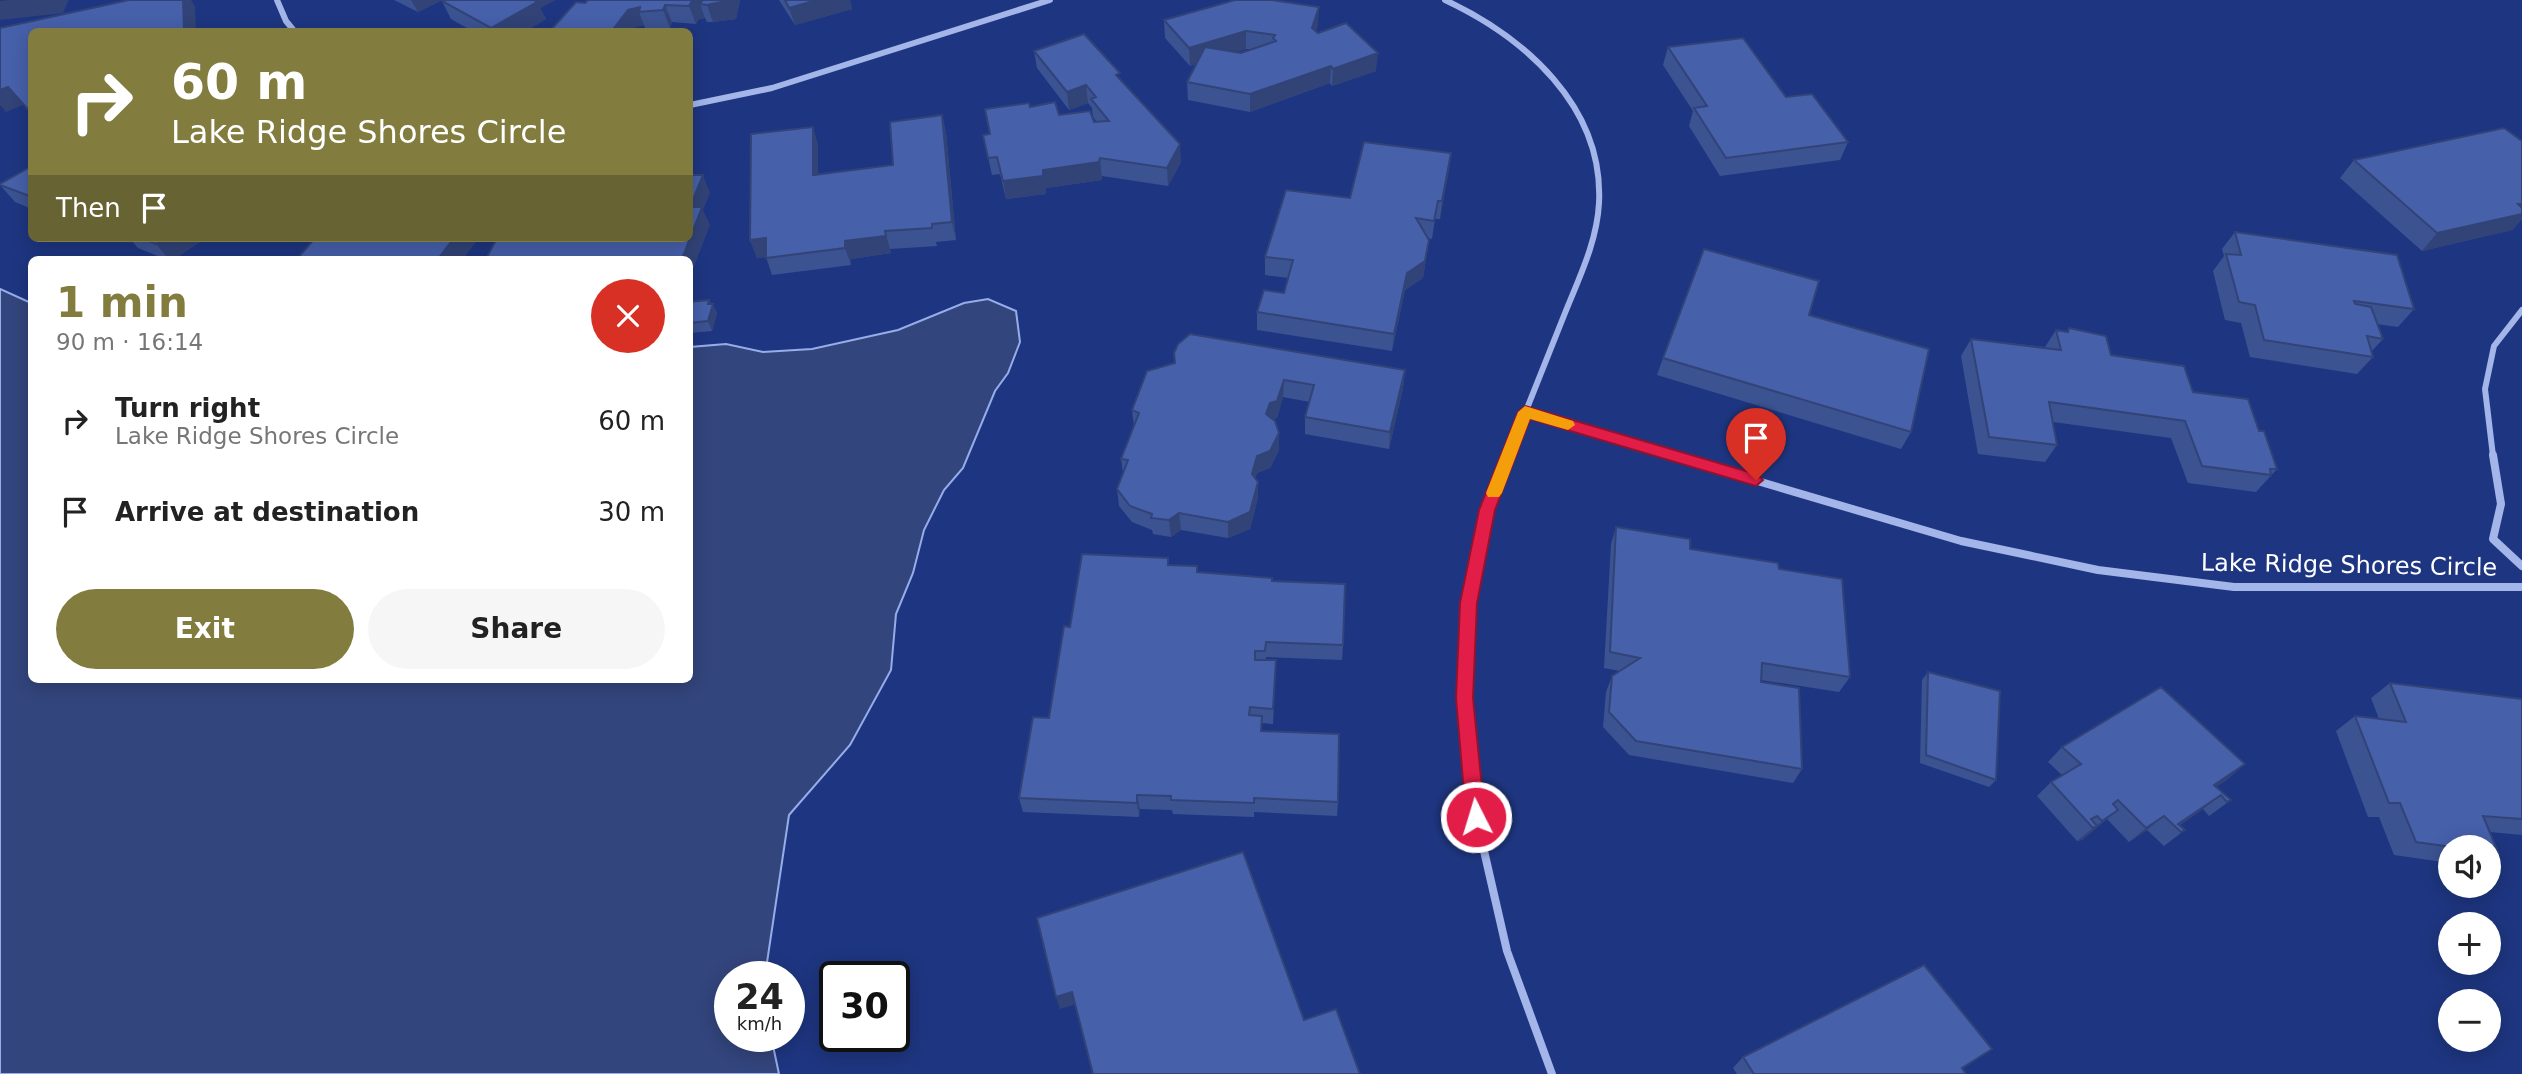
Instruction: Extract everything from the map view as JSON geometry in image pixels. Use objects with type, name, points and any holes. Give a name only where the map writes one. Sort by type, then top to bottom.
[{"type":"street","points":[[277,0],[292,28]]},
{"type":"street","points":[[693,104],[772,88],[1050,0]]},
{"type":"street","points":[[1445,0],[1481,17],[1519,43],[1551,75],[1577,114],[1593,155],[1599,200],[1592,244],[1487,510],[1468,603],[1464,698],[1476,817],[1504,937],[1552,1074]]},
{"type":"street","name":"Lake Ridge Shores Circle","points":[[2522,310],[2494,346],[2485,389],[2486,413],[2501,504],[2493,539],[2522,566]]},
{"type":"street","name":"Lake Ridge Shores Circle","points":[[1525,412],[1961,541],[2098,570],[2234,587],[2522,587]]},
{"type":"water","points":[[0,289],[28,302],[28,683],[693,683],[693,347],[726,344],[763,352],[812,349],[898,330],[964,303],[988,299],[1016,311],[1020,342],[1008,373],[995,391],[963,468],[944,490],[924,530],[913,573],[896,614],[891,670],[850,745],[789,815],[767,961],[714,961],[714,1052],[774,1052],[779,1074],[0,1074]]},
{"type":"building","points":[[129,0],[183,0],[184,28],[28,28],[28,110],[8,87],[0,90],[0,28]]},
{"type":"building","points":[[588,0],[701,0],[692,1],[689,6],[665,5],[663,10],[639,12],[640,7],[628,10],[614,28],[553,28],[576,2],[585,3]]},
{"type":"building","points":[[703,0],[731,0],[700,4]]},
{"type":"building","points":[[785,0],[817,0],[789,8]]},
{"type":"building","points":[[1235,0],[1272,0],[1319,7],[1312,28],[1318,33],[1346,23],[1378,53],[1250,94],[1187,82],[1205,47],[1241,53],[1276,41],[1273,38],[1275,35],[1246,31],[1189,48],[1164,20]]},
{"type":"building","points":[[442,1],[537,2],[491,28]]},
{"type":"building","points":[[1084,34],[1120,73],[1116,75],[1180,144],[1167,168],[1100,158],[1099,162],[1043,170],[1043,176],[1003,181],[997,157],[988,158],[983,135],[990,134],[985,109],[1029,103],[1030,107],[1055,102],[1059,115],[1090,111],[1094,122],[1109,121],[1091,99],[1096,97],[1086,85],[1067,92],[1034,51]]},
{"type":"building","points":[[1743,38],[1786,97],[1812,94],[1848,142],[1726,158],[1694,108],[1707,106],[1668,47]]},
{"type":"building","points":[[942,115],[952,222],[932,224],[932,228],[885,231],[886,236],[845,241],[845,248],[766,258],[766,238],[750,240],[751,134],[813,127],[813,175],[893,165],[890,122]]},
{"type":"building","points":[[2504,128],[2522,141],[2522,204],[2518,204],[2522,208],[2522,214],[2437,233],[2354,160]]},
{"type":"building","points":[[1364,142],[1451,153],[1442,201],[1438,201],[1434,221],[1416,218],[1429,240],[1425,261],[1407,273],[1394,334],[1257,312],[1264,290],[1284,293],[1293,260],[1265,257],[1286,190],[1350,198]]},
{"type":"building","points":[[28,168],[28,196],[0,184]]},
{"type":"building","points":[[693,175],[703,175],[693,200]]},
{"type":"building","points":[[693,207],[702,207],[693,230]]},
{"type":"building","points":[[2235,232],[2397,255],[2414,309],[2354,301],[2355,304],[2371,307],[2383,339],[2367,336],[2373,357],[2264,340],[2255,305],[2239,302],[2226,254],[2241,255]]},
{"type":"building","points":[[312,242],[451,242],[440,256],[300,256]]},
{"type":"building","points":[[495,242],[689,242],[683,256],[488,256]]},
{"type":"building","points":[[1704,249],[1819,281],[1809,315],[1929,349],[1911,432],[1663,358]]},
{"type":"building","points":[[709,300],[708,304],[713,304],[708,321],[693,323],[693,302]]},
{"type":"building","points":[[2069,328],[2106,336],[2111,355],[2184,366],[2193,392],[2248,399],[2259,431],[2264,431],[2277,469],[2270,469],[2271,475],[2202,466],[2185,421],[2049,402],[2057,445],[1989,437],[1971,339],[2061,350],[2056,330],[2068,332]]},
{"type":"building","points":[[1190,334],[1405,370],[1390,432],[1305,417],[1314,385],[1284,380],[1277,401],[1270,403],[1266,414],[1275,421],[1279,433],[1270,451],[1257,456],[1252,474],[1258,482],[1250,512],[1228,522],[1179,513],[1169,520],[1151,518],[1152,514],[1130,506],[1117,489],[1128,460],[1121,459],[1139,413],[1132,410],[1147,371],[1175,363],[1174,353],[1178,344]]},
{"type":"building","points":[[1616,527],[1690,539],[1690,549],[1778,563],[1779,569],[1842,579],[1850,677],[1762,663],[1761,682],[1799,688],[1802,769],[1636,741],[1609,712],[1612,676],[1640,658],[1610,652]]},
{"type":"building","points":[[1082,554],[1168,558],[1168,565],[1197,566],[1197,572],[1272,578],[1272,581],[1345,584],[1343,645],[1266,642],[1265,651],[1255,651],[1255,660],[1276,660],[1273,709],[1250,707],[1249,715],[1262,716],[1261,731],[1339,734],[1338,802],[1254,798],[1254,803],[1171,800],[1171,796],[1137,795],[1137,803],[1019,798],[1033,717],[1049,718],[1064,626],[1070,627]]},
{"type":"building","points":[[1928,672],[2000,691],[1996,780],[1926,755]]},
{"type":"building","points":[[2390,683],[2522,699],[2522,819],[2483,816],[2491,835],[2438,835],[2438,845],[2416,842],[2400,803],[2389,803],[2355,716],[2406,722]]},
{"type":"building","points":[[2161,687],[2245,764],[2214,785],[2231,800],[2227,802],[2221,795],[2178,824],[2185,830],[2181,832],[2164,816],[2146,828],[2118,800],[2113,804],[2118,810],[2102,821],[2097,816],[2091,819],[2097,826],[2093,828],[2051,782],[2081,764],[2062,747]]},
{"type":"building","points":[[1243,852],[1304,1020],[1336,1009],[1360,1074],[1093,1074],[1072,992],[1056,997],[1037,918]]},
{"type":"building","points":[[1924,965],[1992,1049],[1962,1068],[1966,1074],[1754,1074],[1743,1057]]},
{"type":"slow traffic","points":[[1494,493],[1525,412],[1568,425]]},
{"type":"route","points":[[1476,817],[1464,698],[1468,603],[1487,510],[1525,412],[1756,480]]}]
